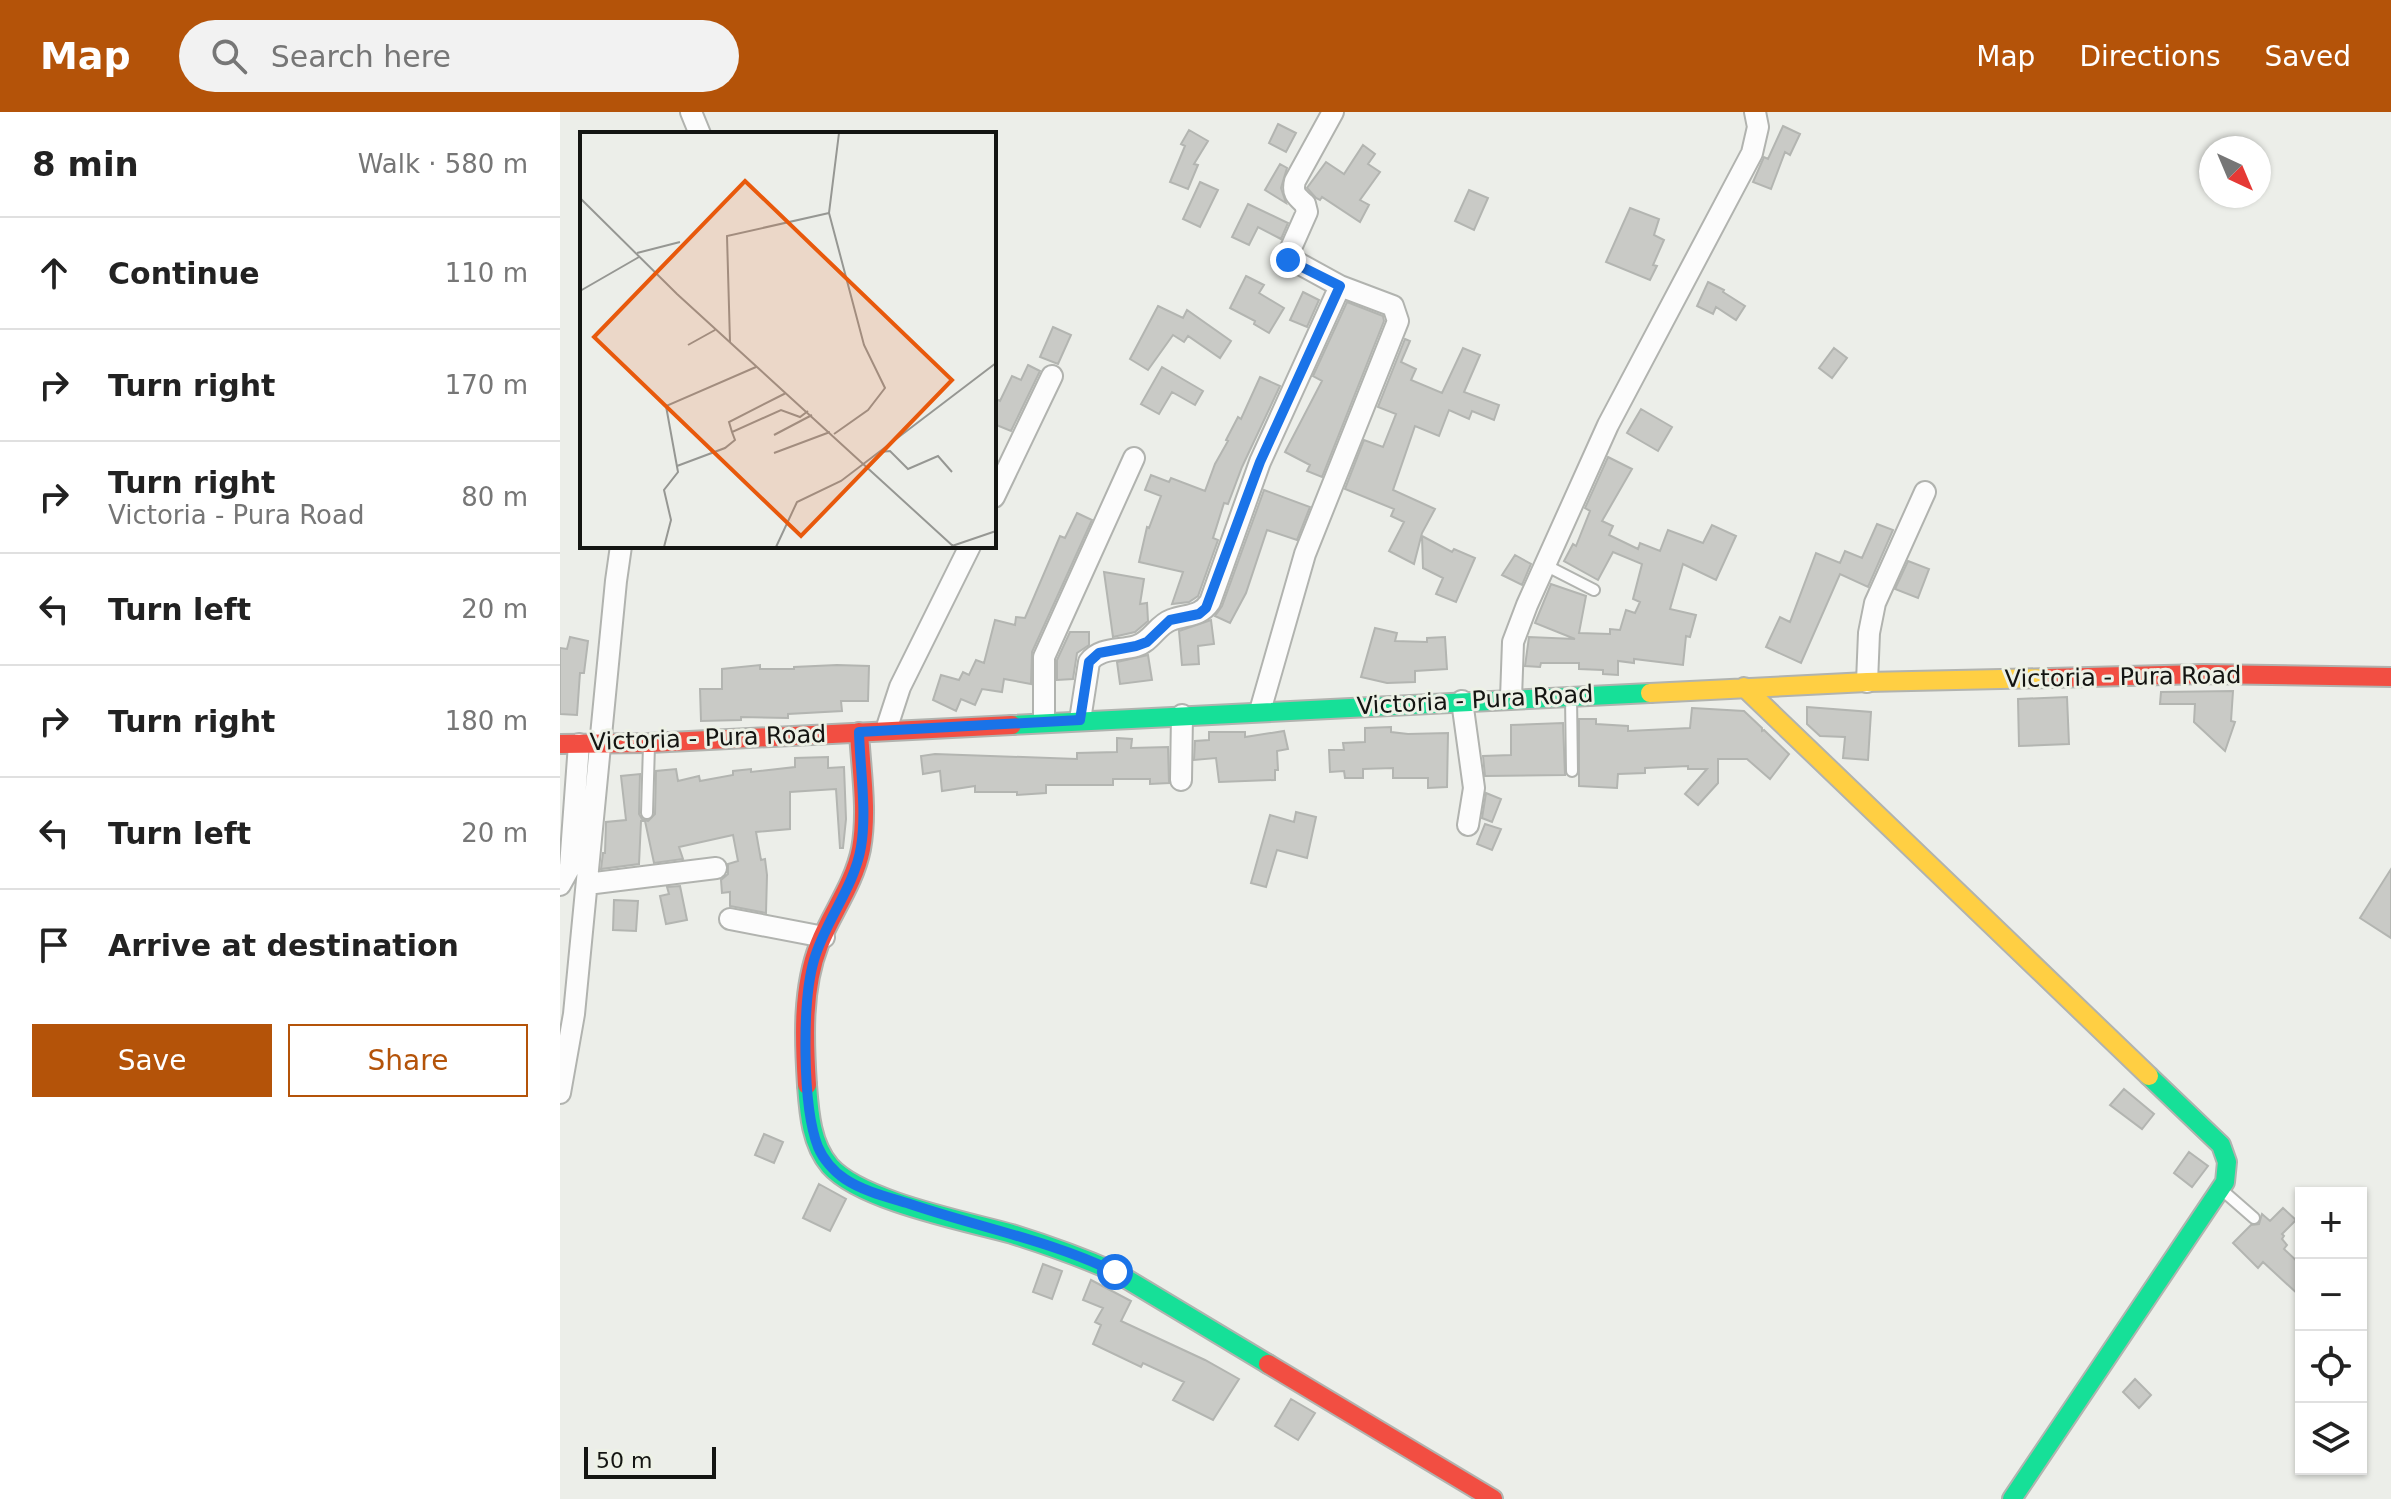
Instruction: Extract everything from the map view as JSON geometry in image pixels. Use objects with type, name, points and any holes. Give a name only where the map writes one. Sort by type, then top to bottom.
[{"type":"street","points":[[691,112],[699,132]]},
{"type":"street","points":[[1260,711],[1305,554],[1398,321],[1393,306],[1340,286],[1287,257],[1307,212],[1305,204],[1293,189],[1295,181],[1333,112]]},
{"type":"street","points":[[1511,698],[1513,642],[1545,565],[1608,425],[1752,153],[1758,127],[1755,112]]},
{"type":"street","points":[[1080,720],[1089,662],[1093,657],[1147,642],[1170,620],[1199,614],[1210,602],[1260,462],[1340,286]]},
{"type":"street","points":[[996,493],[1052,376]]},
{"type":"street","points":[[1044,722],[1044,657],[1134,458]]},
{"type":"street","points":[[1867,682],[1869,633],[1875,603],[1925,492]]},
{"type":"street","points":[[560,1093],[574,1014],[621,548]]},
{"type":"street","points":[[886,730],[900,687],[969,548]]},
{"type":"street","name":"Victoria - Pura Road","points":[[570,744],[649,743],[1867,682],[2203,674],[2391,677]]},
{"type":"street","points":[[1744,687],[2221,1145],[2227,1162],[2225,1182],[2012,1499]]},
{"type":"street","points":[[1462,701],[1474,788],[1468,825]]},
{"type":"street","points":[[1181,780],[1182,715]]},
{"type":"street","points":[[859,732],[861,847],[855,871],[814,957],[808,989],[806,1050],[811,1113],[818,1147],[831,1168],[846,1180],[943,1216],[1081,1256],[1104,1266],[1493,1499]]},
{"type":"street","points":[[560,885],[570,867],[570,744]]},
{"type":"street","points":[[587,884],[716,868]]},
{"type":"street","points":[[730,919],[824,937]]},
{"type":"lane","points":[[1545,565],[1594,590]]},
{"type":"lane","points":[[1570,695],[1572,771]]},
{"type":"lane","points":[[647,813],[649,743]]},
{"type":"lane","points":[[2220,1189],[2254,1218]]},
{"type":"building","points":[[1278,124],[1296,133],[1286,152],[1269,143]]},
{"type":"building","points":[[1783,126],[1800,134],[1790,155],[1785,152],[1771,189],[1753,182]]},
{"type":"building","points":[[1189,130],[1208,141],[1194,164],[1198,165],[1188,189],[1170,182],[1185,146],[1181,144]]},
{"type":"building","points":[[1363,145],[1375,154],[1368,164],[1380,172],[1360,200],[1369,205],[1360,222],[1322,197],[1320,200],[1316,198],[1307,188],[1326,162],[1344,174]]},
{"type":"building","points":[[1280,164],[1287,168],[1281,188],[1286,203],[1265,190]]},
{"type":"building","points":[[1200,182],[1218,190],[1200,227],[1183,219]]},
{"type":"building","points":[[1469,190],[1488,198],[1474,230],[1455,221]]},
{"type":"building","points":[[1248,204],[1288,223],[1281,239],[1258,227],[1249,245],[1232,237]]},
{"type":"building","points":[[1630,208],[1659,219],[1654,235],[1664,240],[1650,280],[1606,262]]},
{"type":"building","points":[[1246,276],[1264,285],[1259,293],[1284,308],[1269,333],[1254,324],[1255,321],[1230,308]]},
{"type":"building","points":[[1708,282],[1745,306],[1736,320],[1716,307],[1713,314],[1697,306]]},
{"type":"building","points":[[1303,292],[1319,300],[1307,327],[1290,320]]},
{"type":"building","points":[[1347,302],[1383,316],[1384,321],[1322,477],[1307,471],[1310,465],[1285,452],[1322,381],[1313,376]]},
{"type":"building","points":[[1158,306],[1183,318],[1187,310],[1231,341],[1220,358],[1188,336],[1184,342],[1173,335],[1148,370],[1130,359]]},
{"type":"building","points":[[1053,327],[1071,335],[1058,364],[1040,357]]},
{"type":"building","points":[[1405,339],[1410,341],[1401,362],[1416,369],[1411,380],[1442,393],[1463,348],[1480,355],[1464,392],[1499,405],[1494,420],[1472,411],[1469,419],[1449,410],[1439,436],[1415,426],[1393,490],[1435,509],[1422,533],[1414,564],[1389,551],[1404,522],[1391,516],[1394,509],[1345,489],[1364,440],[1383,447],[1396,414],[1378,407]]},
{"type":"building","points":[[1834,348],[1847,358],[1832,378],[1819,368]]},
{"type":"building","points":[[1028,365],[1040,371],[1011,431],[996,425],[996,399],[1000,401],[1012,376],[1021,380]]},
{"type":"building","points":[[1162,367],[1203,391],[1195,405],[1172,392],[1159,414],[1141,404]]},
{"type":"building","points":[[1260,377],[1280,386],[1228,504],[1224,503],[1213,538],[1218,540],[1198,596],[1189,602],[1172,604],[1183,572],[1139,562],[1147,527],[1161,496],[1145,490],[1151,475],[1169,482],[1171,478],[1205,491],[1226,440],[1238,417],[1241,419]]},
{"type":"building","points":[[1641,409],[1672,427],[1658,451],[1627,433]]},
{"type":"building","points":[[1608,457],[1632,469],[1602,521],[1613,526],[1609,535],[1638,549],[1640,543],[1660,551],[1668,530],[1703,543],[1712,525],[1736,536],[1716,580],[1683,564],[1670,609],[1696,615],[1690,637],[1686,636],[1683,665],[1634,659],[1634,663],[1618,661],[1618,675],[1603,674],[1603,670],[1579,669],[1579,663],[1525,666],[1529,637],[1575,639],[1535,623],[1551,584],[1586,596],[1579,633],[1610,634],[1610,629],[1620,630],[1626,610],[1635,613],[1640,602],[1633,599],[1642,564],[1613,552],[1598,580],[1564,561],[1573,544],[1576,546],[1590,511],[1585,508]]},
{"type":"building","points":[[1264,490],[1310,507],[1297,540],[1267,530],[1246,593],[1230,623],[1215,616],[1222,606]]},
{"type":"building","points":[[1077,513],[1092,520],[1032,652],[1031,684],[1004,679],[1002,692],[982,689],[975,705],[961,699],[956,711],[933,700],[941,675],[959,680],[963,672],[969,675],[976,660],[984,663],[995,620],[1015,625],[1016,617],[1025,618],[1060,536],[1065,538]]},
{"type":"building","points":[[1877,524],[1893,530],[1868,587],[1840,574],[1801,663],[1766,647],[1780,617],[1790,622],[1816,553],[1840,563],[1845,551],[1862,558]]},
{"type":"building","points":[[1422,536],[1452,552],[1454,549],[1475,558],[1456,602],[1436,594],[1443,578],[1423,568]]},
{"type":"building","points":[[1515,555],[1531,564],[1522,585],[1502,575]]},
{"type":"building","points":[[1908,561],[1929,569],[1918,598],[1895,589]]},
{"type":"building","points":[[1104,572],[1144,579],[1140,604],[1147,603],[1148,621],[1135,632],[1113,637]]},
{"type":"building","points":[[1211,620],[1214,644],[1198,646],[1199,664],[1182,665],[1179,631]]},
{"type":"building","points":[[1375,628],[1397,633],[1395,641],[1427,642],[1427,638],[1445,637],[1447,669],[1415,671],[1415,682],[1387,683],[1361,677]]},
{"type":"building","points":[[1070,632],[1089,632],[1089,645],[1077,653],[1073,679],[1057,680],[1057,660]]},
{"type":"building","points":[[570,637],[588,641],[584,673],[580,673],[577,715],[560,714],[560,648],[567,649]]},
{"type":"building","points":[[1148,655],[1152,680],[1120,684],[1117,662]]},
{"type":"building","points":[[760,665],[760,669],[869,666],[868,701],[841,701],[842,711],[788,714],[788,718],[741,717],[741,720],[701,721],[700,689],[722,689],[722,669]]},
{"type":"building","points":[[2233,691],[2231,721],[2235,722],[2225,751],[2194,722],[2195,704],[2160,704],[2161,692]]},
{"type":"building","points":[[2067,697],[2069,744],[2019,746],[2018,699]]},
{"type":"building","points":[[1807,707],[1871,712],[1868,760],[1843,758],[1845,737],[1820,736],[1807,724]]},
{"type":"building","points":[[1692,708],[1744,711],[1789,754],[1770,779],[1747,759],[1718,759],[1718,783],[1698,805],[1685,794],[1707,769],[1688,769],[1688,766],[1645,768],[1645,773],[1618,774],[1617,788],[1579,786],[1579,719],[1596,719],[1596,724],[1628,726],[1628,731],[1690,728]]},
{"type":"building","points":[[1563,723],[1565,775],[1485,776],[1483,756],[1511,755],[1511,725]]},
{"type":"building","points":[[1391,727],[1391,732],[1408,734],[1448,733],[1447,787],[1428,788],[1428,778],[1393,778],[1393,768],[1363,769],[1363,778],[1345,778],[1344,771],[1330,772],[1329,750],[1344,750],[1343,743],[1365,742],[1365,728]]},
{"type":"building","points":[[1284,731],[1288,749],[1277,751],[1275,780],[1219,782],[1216,758],[1194,760],[1195,741],[1209,740],[1209,732],[1245,732],[1245,737]]},
{"type":"building","points":[[1117,738],[1132,739],[1131,748],[1168,747],[1169,783],[1150,784],[1150,779],[1113,779],[1113,785],[1046,785],[1046,793],[1017,795],[1017,792],[975,792],[975,786],[942,791],[940,771],[923,774],[921,756],[1077,759],[1077,753],[1117,752]]},
{"type":"building","points":[[828,757],[828,768],[844,767],[846,819],[843,848],[840,848],[836,789],[790,792],[790,829],[756,832],[767,875],[766,913],[730,906],[730,892],[722,893],[721,880],[728,874],[728,864],[738,861],[733,835],[679,847],[683,859],[654,863],[645,821],[641,821],[639,864],[601,869],[606,822],[626,820],[621,776],[640,774],[639,814],[648,821],[655,814],[656,771],[676,769],[678,781],[699,776],[700,781],[733,775],[733,771],[795,767],[795,758]]},
{"type":"building","points":[[1486,793],[1501,799],[1492,822],[1482,818]]},
{"type":"building","points":[[1296,812],[1316,817],[1307,858],[1277,850],[1266,887],[1251,883],[1270,815],[1294,822]]},
{"type":"building","points":[[1485,824],[1501,829],[1492,850],[1477,844]]},
{"type":"building","points":[[2391,869],[2391,938],[2360,918]]},
{"type":"building","points":[[680,886],[687,920],[666,924],[660,896],[669,894],[667,887]]},
{"type":"building","points":[[614,900],[638,901],[636,931],[613,930]]},
{"type":"building","points":[[2124,1089],[2154,1114],[2142,1129],[2110,1105]]},
{"type":"building","points":[[764,1134],[783,1142],[774,1163],[755,1155]]},
{"type":"building","points":[[2189,1152],[2208,1166],[2192,1187],[2174,1173]]},
{"type":"building","points":[[819,1184],[846,1199],[830,1231],[803,1218]]},
{"type":"building","points":[[2283,1208],[2295,1219],[2282,1234],[2282,1239],[2287,1245],[2284,1249],[2295,1259],[2295,1291],[2263,1262],[2258,1268],[2233,1243],[2251,1225],[2259,1224],[2262,1214],[2270,1221]]},
{"type":"building","points":[[1043,1264],[1062,1271],[1052,1299],[1033,1292]]},
{"type":"building","points":[[1091,1280],[1131,1301],[1121,1321],[1239,1379],[1213,1420],[1173,1400],[1184,1382],[1143,1363],[1141,1367],[1093,1344],[1101,1325],[1095,1322],[1103,1308],[1083,1300]]},
{"type":"building","points":[[2135,1379],[2151,1395],[2139,1408],[2123,1392]]},
{"type":"building","points":[[1291,1399],[1315,1413],[1298,1440],[1275,1426]]},
{"type":"traffic: fast","points":[[1012,725],[1650,693]]},
{"type":"traffic: fast","points":[[2012,1499],[2225,1182],[2227,1162],[2221,1145],[2149,1076]]},
{"type":"traffic: fast","points":[[807,1085],[812,1127],[819,1148],[830,1166],[845,1178],[889,1199],[1025,1238],[1115,1272],[1268,1364]]},
{"type":"traffic: slow","points":[[1650,693],[1867,682],[2050,678]]},
{"type":"traffic: slow","points":[[1744,687],[2149,1076]]},
{"type":"traffic: jam","points":[[2050,678],[2203,674],[2391,677]]},
{"type":"traffic: jam","points":[[560,744],[649,743],[1012,725]]},
{"type":"traffic: jam","points":[[807,1085],[805,1032],[813,961],[853,874],[861,849],[864,805],[859,732]]},
{"type":"traffic: jam","points":[[1268,1364],[1493,1499]]},
{"type":"route","points":[[1115,1272],[1081,1256],[1014,1234],[943,1216],[869,1190],[846,1180],[831,1168],[818,1147],[811,1113],[806,1050],[808,989],[814,957],[855,871],[861,847],[859,732],[1080,720],[1089,662],[1093,657],[1147,642],[1159,627],[1170,620],[1199,614],[1210,602],[1260,462],[1340,286],[1288,260]]}]
